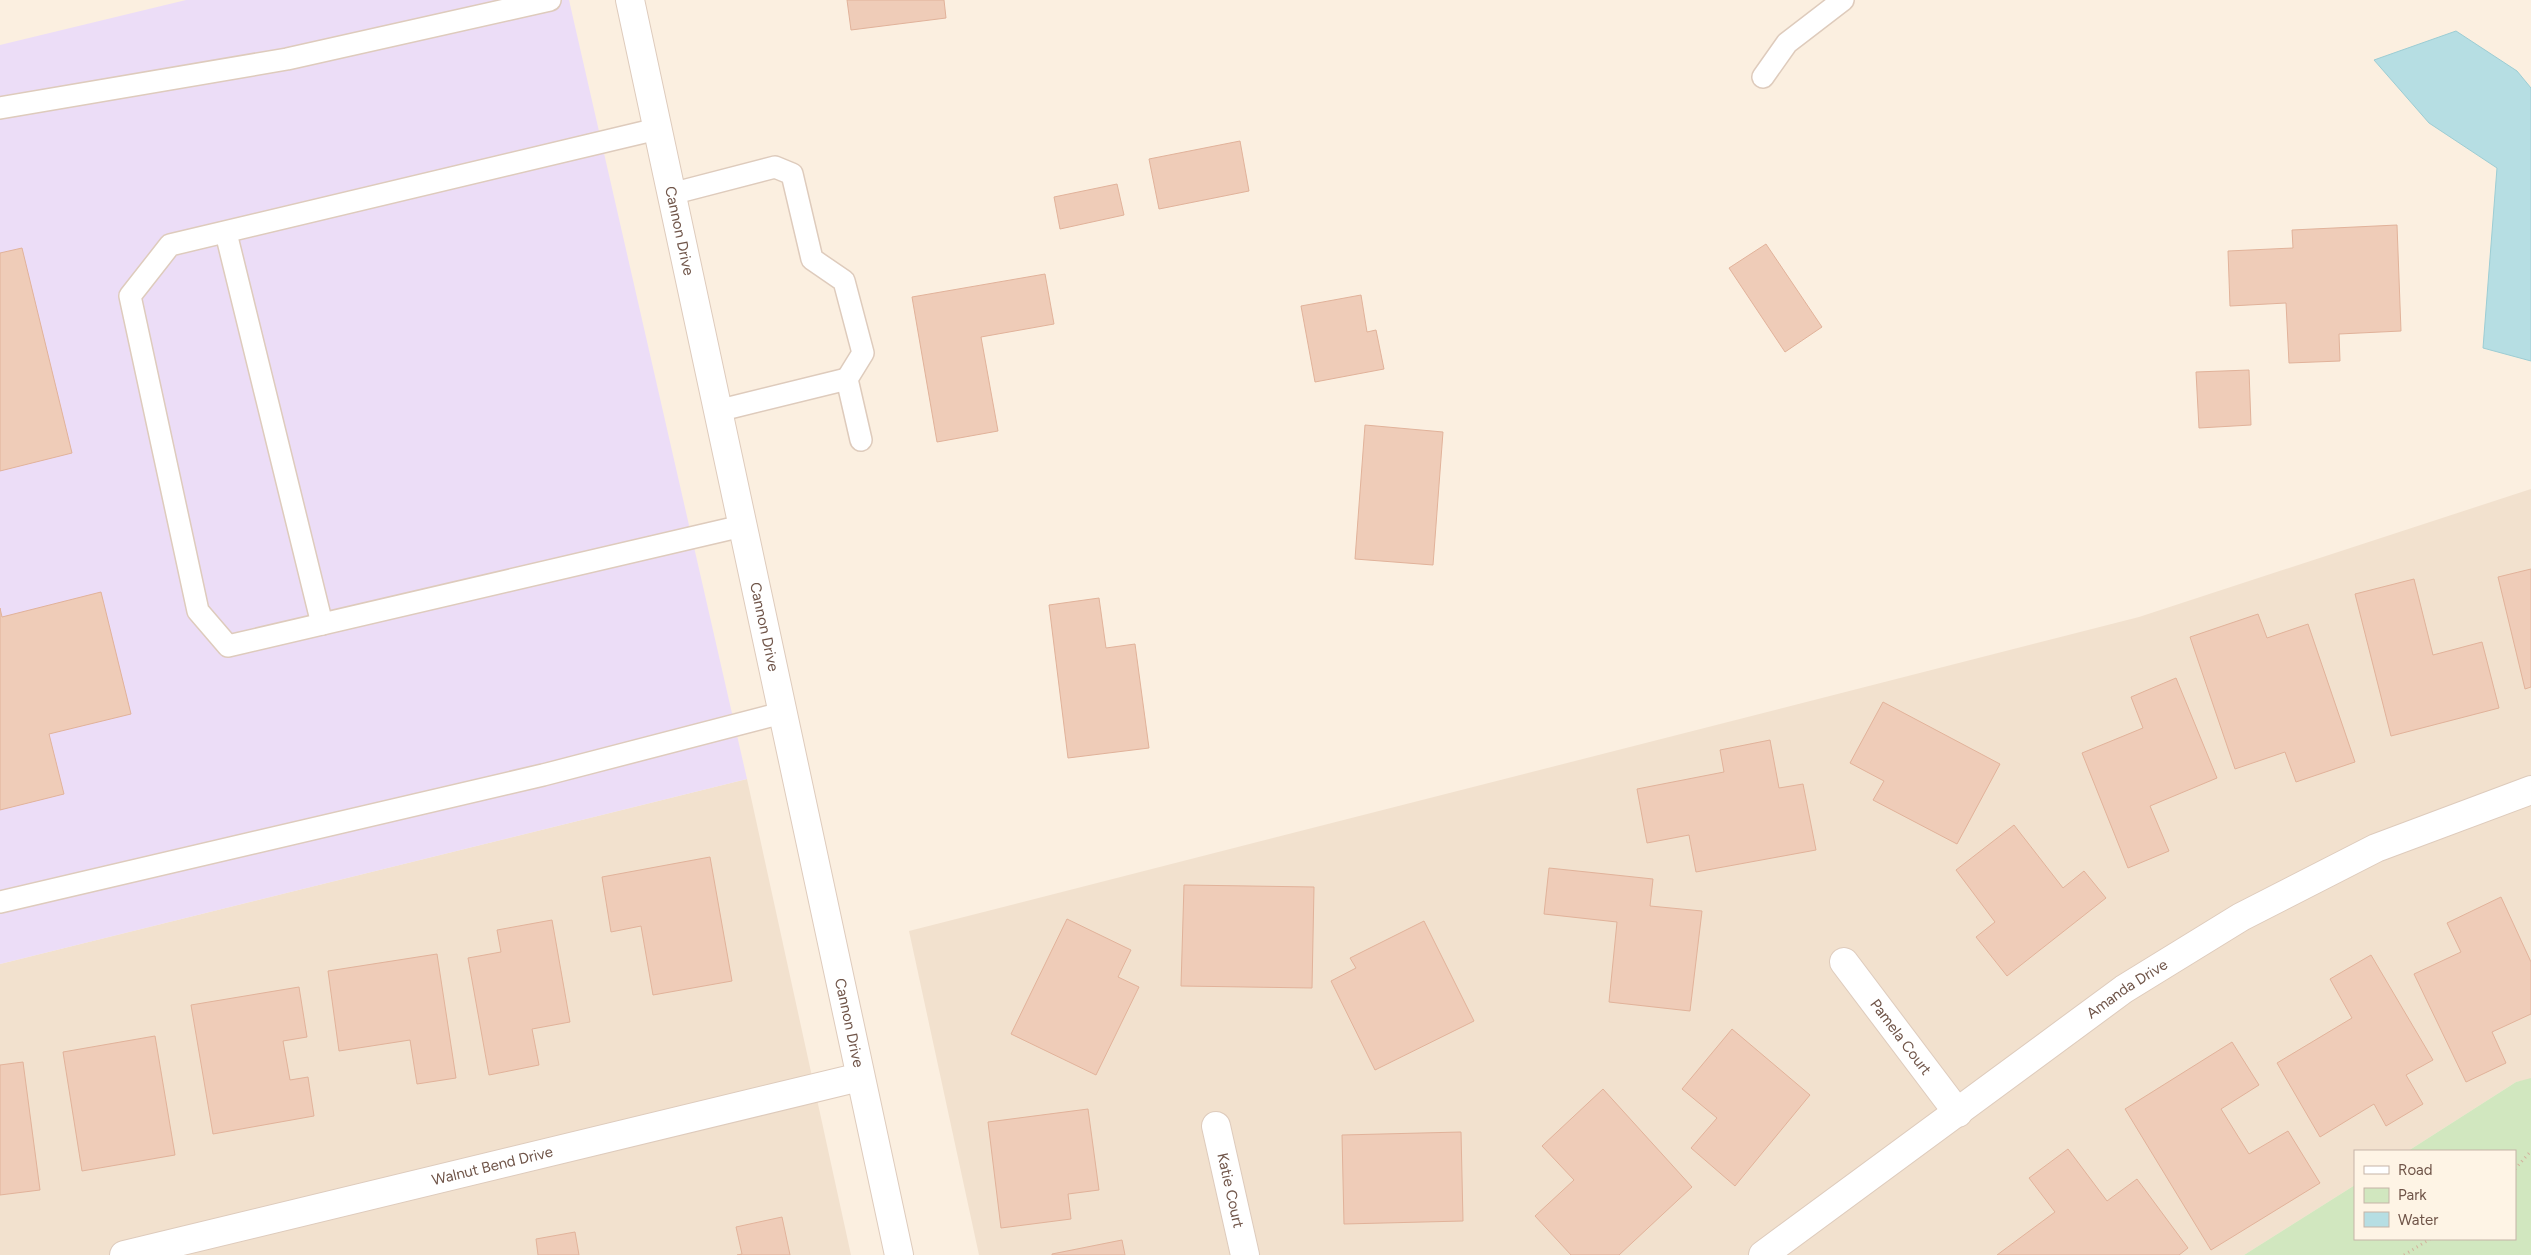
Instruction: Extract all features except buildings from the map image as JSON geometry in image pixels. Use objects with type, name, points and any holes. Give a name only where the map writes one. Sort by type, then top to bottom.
[{"type":"street","name":"Cannon Drive","points":[[630,0],[899,1255]]},
{"type":"street","name":"Amanda Drive","points":[[1763,1255],[2124,989],[2241,917],[2376,848],[2531,790]]},
{"type":"street","name":"Pamela Court","points":[[1844,962],[1958,1113]]},
{"type":"street","name":"Walnut Bend Drive","points":[[124,1255],[860,1077]]},
{"type":"street","name":"Katie Court","points":[[1216,1126],[1245,1255]]},
{"type":"lane","points":[[0,108],[287,59],[550,0]]},
{"type":"lane","points":[[1763,77],[1787,43],[1843,0]]},
{"type":"lane","points":[[657,129],[170,245],[130,296],[198,611],[228,646],[742,526]]},
{"type":"lane","points":[[671,194],[775,167],[792,174],[812,259],[844,281],[862,353],[847,379],[861,440]]},
{"type":"lane","points":[[226,233],[322,624]]},
{"type":"lane","points":[[717,411],[847,379]]},
{"type":"lane","points":[[0,902],[543,775],[782,714]]},
{"type":"path","points":[[2516,1168],[2531,1151]]},
{"type":"path","points":[[2404,1255],[2428,1240]]},
{"type":"shaded area","points":[[186,0],[569,0],[747,779],[0,964],[0,45]]},
{"type":"shaded area","points":[[2531,489],[2531,1079],[2516,1082],[2410,1150],[2354,1150],[2354,1186],[2244,1255],[979,1255],[909,931],[2139,617]]},
{"type":"shaded area","points":[[747,779],[851,1255],[0,1255],[0,964]]},
{"type":"green space","points":[[2531,1078],[2531,1255],[2244,1255],[2354,1186],[2354,1240],[2516,1240],[2516,1150],[2410,1150],[2516,1082]]},
{"type":"water","points":[[2456,31],[2517,71],[2531,88],[2531,361],[2483,348],[2497,168],[2429,123],[2374,60]]}]
